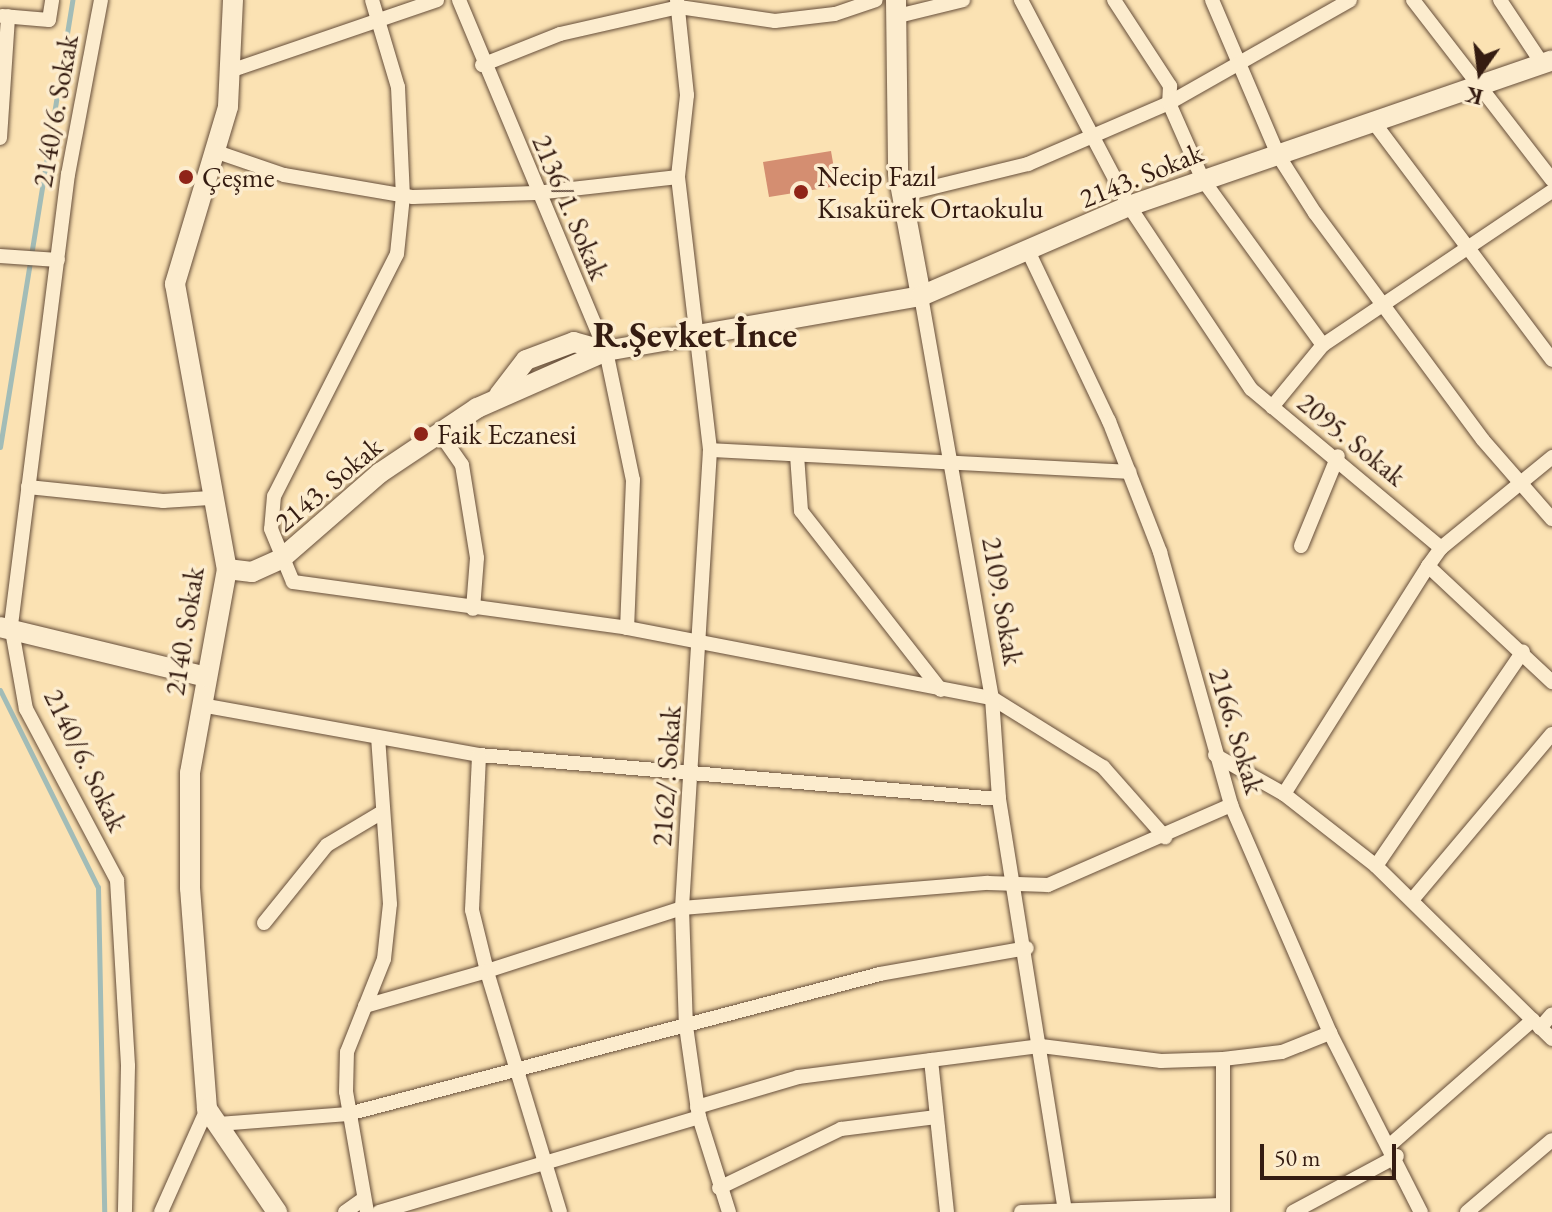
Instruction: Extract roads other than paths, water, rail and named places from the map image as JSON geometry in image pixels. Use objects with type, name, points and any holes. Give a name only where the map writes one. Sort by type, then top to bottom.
[{"type":"main road","name":"2140. Sokak","points":[[233,0],[230,71],[217,152],[195,202],[175,284],[210,498],[227,569],[190,773],[190,888],[213,1116],[277,1212]]},
{"type":"main road","name":"2109. Sokak","points":[[897,8],[901,195],[921,296]]},
{"type":"main road","name":"2143. Sokak","points":[[227,569],[252,572],[281,559],[439,432],[499,395],[606,351],[695,339],[921,296],[1030,255],[1129,206],[1481,80],[1546,61]]},
{"type":"main road","points":[[5,626],[206,677]]},
{"type":"street","points":[[0,138],[4,16],[49,20],[52,0]]},
{"type":"street","name":"2140/6. Sokak","points":[[101,0],[58,260],[28,487],[5,626],[26,709],[117,880],[128,1066],[125,1212]]},
{"type":"street","points":[[372,0],[398,87],[403,196],[397,254],[274,496],[271,529],[293,582],[627,628],[992,698],[1103,767],[1165,837]]},
{"type":"street","points":[[230,71],[379,23],[437,0]]},
{"type":"street","name":"2136/1. Sokak","points":[[459,0],[482,65],[606,351],[633,480],[627,628]]},
{"type":"street","points":[[482,65],[560,34],[678,3],[775,21],[835,14],[876,0]]},
{"type":"street","points":[[897,8],[963,0]]},
{"type":"street","name":"2095. Sokak","points":[[1021,0],[1097,133],[1129,206],[1251,389],[1338,456],[1441,548]]},
{"type":"street","points":[[1114,0],[1170,86],[1169,103],[1203,180],[1323,345]]},
{"type":"street","points":[[1212,0],[1239,70],[1278,155],[1379,303],[1552,519]]},
{"type":"street","points":[[901,195],[1028,164],[1169,103],[1239,70],[1350,0]]},
{"type":"street","points":[[1413,0],[1481,80],[1552,180]]},
{"type":"street","points":[[1500,0],[1546,61]]},
{"type":"street","name":"2162/. Sokak","points":[[678,3],[687,95],[678,177],[710,450],[702,643],[682,908],[686,1026],[698,1112],[719,1188],[729,1212]]},
{"type":"street","points":[[1372,120],[1463,249],[1552,360]]},
{"type":"street","points":[[217,152],[284,175],[403,196],[536,193],[678,177]]},
{"type":"street","points":[[1272,407],[1323,345],[1379,303],[1552,191]]},
{"type":"street","name":"2166. Sokak","points":[[1030,255],[1129,472],[1160,552],[1231,805],[1330,1033],[1394,1151],[1421,1212]]},
{"type":"street","points":[[3,256],[58,260]]},
{"type":"street","name":"2109. Sokak","points":[[921,296],[992,698],[999,799],[1012,887],[1027,948],[1065,1211]]},
{"type":"street","points":[[439,432],[462,465],[477,558],[473,609]]},
{"type":"street","points":[[710,450],[951,466],[1129,472]]},
{"type":"street","points":[[797,455],[801,511],[941,690]]},
{"type":"street","points":[[1301,546],[1338,456]]},
{"type":"street","points":[[1284,794],[1441,548],[1552,457]]},
{"type":"street","points":[[28,487],[163,501],[210,498]]},
{"type":"street","points":[[1428,566],[1523,651],[1552,682]]},
{"type":"street","points":[[1376,866],[1523,651]]},
{"type":"street","points":[[201,705],[479,755],[999,799]]},
{"type":"street","points":[[1412,900],[1552,734]]},
{"type":"street","points":[[345,1212],[364,1207],[348,1114],[347,1052],[384,959],[390,904],[379,814],[378,737]]},
{"type":"street","points":[[479,755],[472,910],[487,971],[520,1064],[560,1212]]},
{"type":"street","points":[[1215,755],[1284,794],[1376,866],[1552,1039]]},
{"type":"street","points":[[365,1006],[487,971],[682,908],[1059,882],[1231,805]]},
{"type":"street","points":[[264,923],[327,845],[379,814]]},
{"type":"street","points":[[161,1212],[213,1116],[348,1114],[520,1064],[686,1026],[880,974],[1027,948]]},
{"type":"street","points":[[1293,1212],[1394,1151],[1536,1024],[1552,1014]]},
{"type":"street","points":[[379,1212],[698,1112],[798,1077],[1041,1046],[1147,1060],[1223,1059],[1282,1052],[1330,1033]]},
{"type":"street","points":[[1021,1212],[1222,1209],[1223,1059]]},
{"type":"street","points":[[931,1060],[947,1212]]},
{"type":"street","points":[[719,1188],[841,1129],[936,1117]]},
{"type":"street","points":[[1467,1212],[1552,1140]]},
{"type":"waterway","points":[[0,447],[72,0]]},
{"type":"waterway","points":[[0,690],[98,887],[104,1212]]},
{"type":"place","name":"Çeşme","points":[[186,177]]},
{"type":"place","name":"Necip Fazıl Kısakürek Ortaokulu","points":[[801,192]]},
{"type":"place","name":"Faik Eczanesi","points":[[421,434]]},
{"type":"district","name":"R.Şevket İnce","points":[[695,335]]}]
